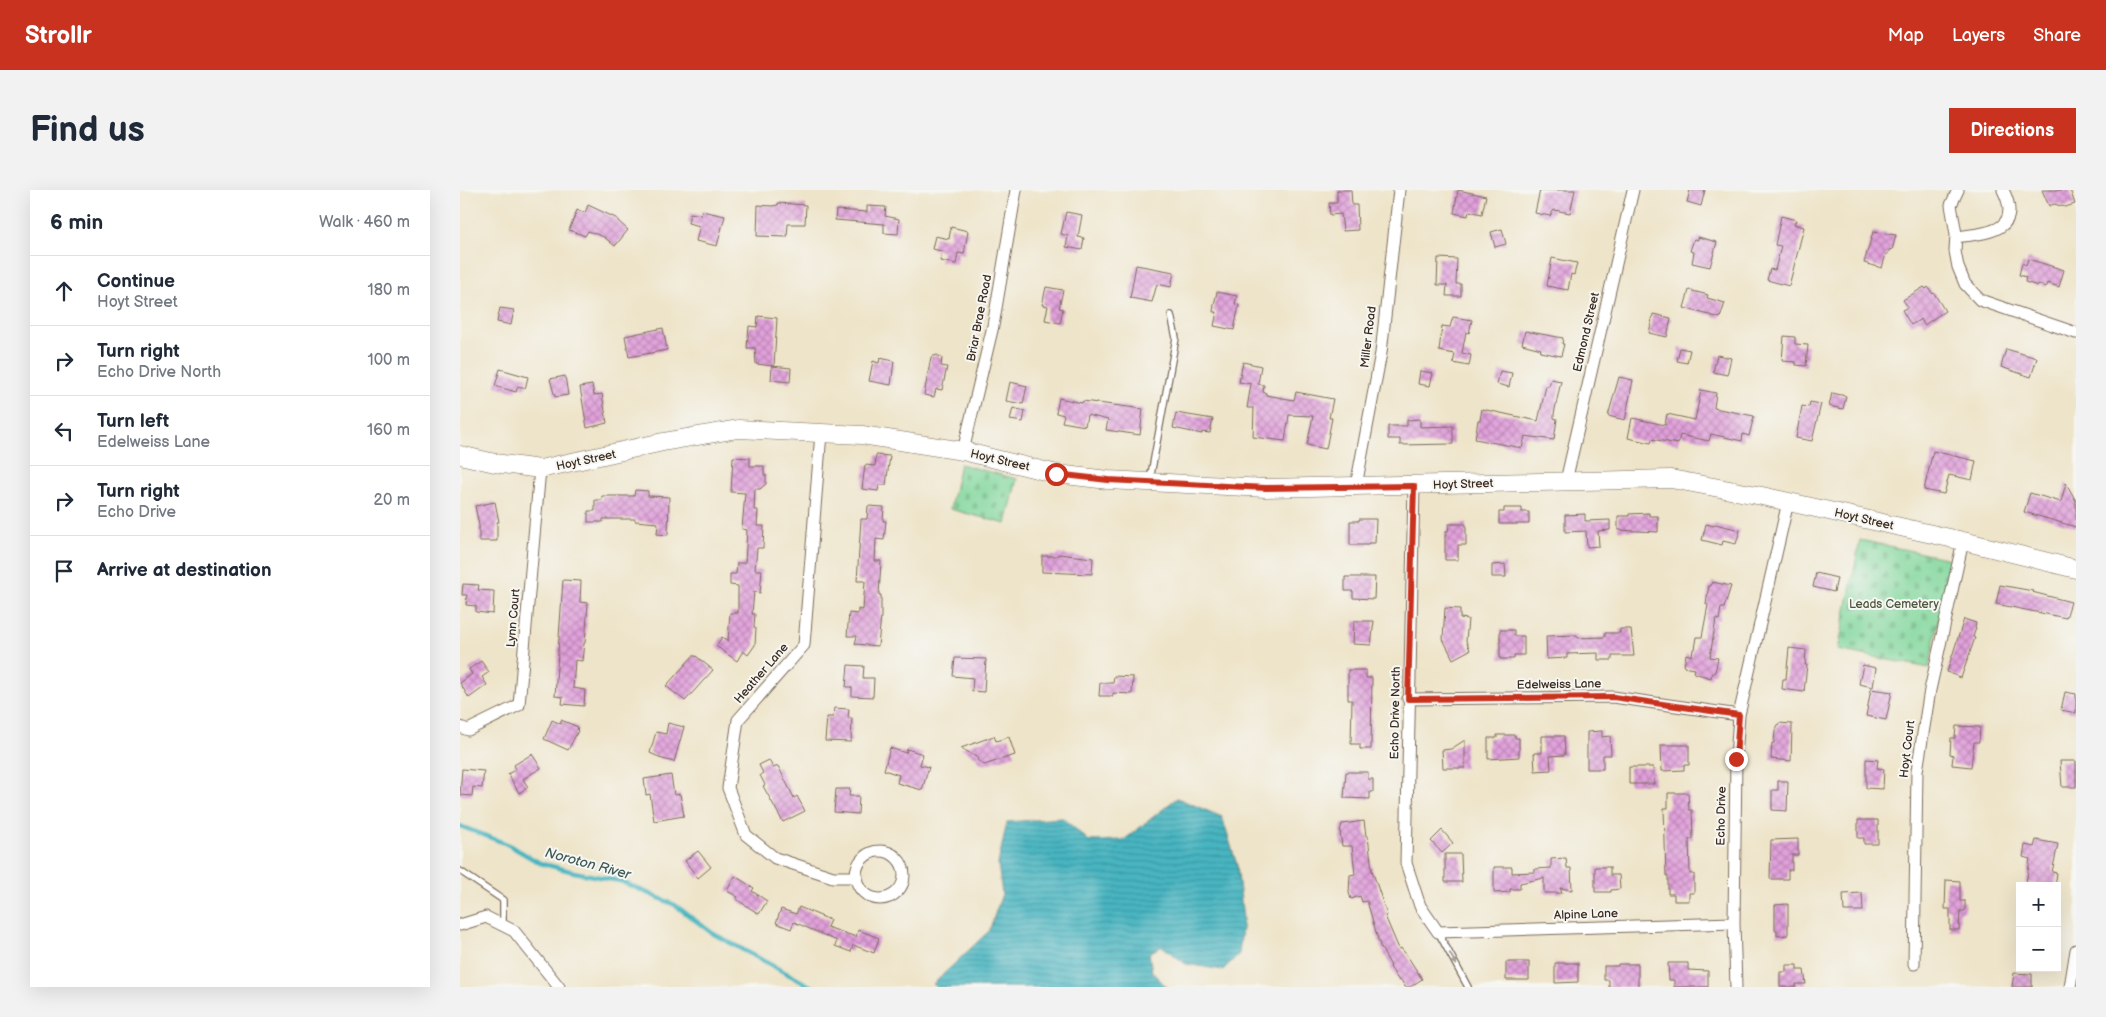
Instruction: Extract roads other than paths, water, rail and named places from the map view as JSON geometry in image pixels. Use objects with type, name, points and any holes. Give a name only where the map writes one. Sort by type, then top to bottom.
[{"type":"main road","name":"Hoyt Street","points":[[460,456],[494,464],[540,469],[663,442],[738,429],[862,435],[963,451],[1056,474],[1103,480],[1266,488],[1671,479],[1788,502],[2076,569]]},
{"type":"street","name":"Briar Brae Road","points":[[963,451],[992,326],[1016,190]]},
{"type":"street","name":"Miller Road","points":[[1356,486],[1381,353],[1399,190]]},
{"type":"street","name":"Edmond Street","points":[[1566,481],[1633,190]]},
{"type":"street","points":[[1958,190],[1951,204],[1956,237],[1955,251],[1958,267],[1965,284],[1980,300],[2076,333]]},
{"type":"street","points":[[1956,237],[1993,232],[2005,224],[2009,208],[2008,200],[2003,190]]},
{"type":"street","name":"Heather Lane","points":[[821,433],[804,645],[738,720],[728,788],[746,835],[775,858],[833,877],[857,877]]},
{"type":"street","name":"Lynn Court","points":[[460,727],[468,730],[519,705],[540,469]]},
{"type":"street","name":"Echo Drive North","points":[[1414,486],[1406,863],[1420,906],[1438,932]]},
{"type":"street","name":"Echo Drive","points":[[1736,987],[1734,923],[1736,759],[1739,715],[1788,502]]},
{"type":"street","name":"Hoyt Court","points":[[1914,964],[1917,771],[1930,690],[1962,541]]},
{"type":"street","name":"Edelweiss Lane","points":[[1408,699],[1613,697],[1739,715]]},
{"type":"street","points":[[880,851],[888,852],[896,857],[904,873],[902,883],[897,891],[889,897],[880,898],[866,894],[860,886],[857,877],[861,861],[871,853],[880,851]]},
{"type":"street","points":[[460,925],[486,917],[514,931],[554,983]]},
{"type":"street","name":"Alpine Lane","points":[[1438,932],[1734,923]]},
{"type":"street","points":[[2070,987],[2076,950]]},
{"type":"lane","points":[[1150,482],[1176,338],[1172,315]]},
{"type":"lane","points":[[460,870],[503,900],[503,925]]},
{"type":"lane","points":[[1438,932],[1468,987]]},
{"type":"water","points":[[1177,798],[1222,817],[1237,865],[1243,919],[1239,954],[1223,970],[1186,964],[1162,946],[1149,953],[1152,972],[1167,987],[937,987],[933,984],[989,931],[1002,894],[998,864],[1007,822],[1063,818],[1089,841],[1124,840]]},
{"type":"waterway","name":"Noroton River","points":[[460,826],[507,844],[540,863],[620,881],[675,905],[712,933],[812,987]]},
{"type":"park label","name":"Leads Cemetery","points":[[1894,604]]}]
